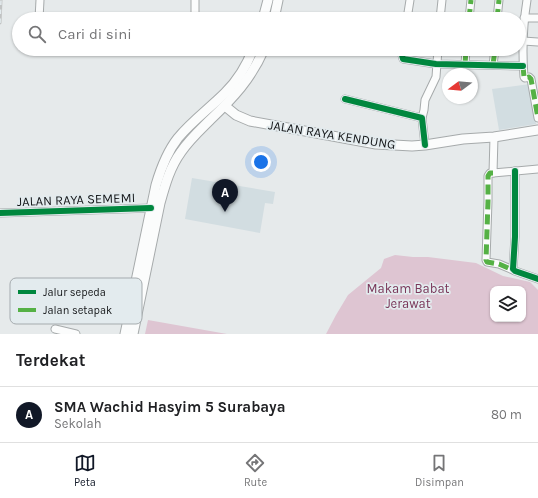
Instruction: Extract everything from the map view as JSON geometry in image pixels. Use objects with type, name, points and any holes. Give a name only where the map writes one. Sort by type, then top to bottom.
[{"type":"main road","points":[[265,12],[268,0]]},
{"type":"main road","points":[[275,12],[278,0]]},
{"type":"main road","name":"JALAN RAYA SEMEMI","points":[[136,278],[160,171],[169,151],[187,129],[235,82],[250,56]]},
{"type":"main road","name":"JALAN RAYA SEMEMI","points":[[142,278],[160,203],[169,175],[176,160],[187,143],[225,106],[247,81],[261,56]]},
{"type":"main road","name":"JALAN RAYA KENDUNG","points":[[225,106],[236,115],[250,121],[376,144],[425,146],[463,139],[494,137],[538,130]]},
{"type":"street","points":[[39,12],[40,0]]},
{"type":"street","points":[[195,12],[196,0]]},
{"type":"street","points":[[408,12],[410,0]]},
{"type":"street","points":[[441,12],[442,0]]},
{"type":"street","points":[[470,12],[471,0]]},
{"type":"street","points":[[498,12],[499,0]]},
{"type":"street","points":[[525,12],[527,0]]},
{"type":"street","points":[[526,18],[538,18]]},
{"type":"street","points":[[526,41],[538,42]]},
{"type":"street","points":[[402,56],[405,60],[436,64],[523,66]]},
{"type":"street","points":[[425,146],[422,118],[425,100],[436,77],[437,56]]},
{"type":"street","points":[[465,65],[466,56]]},
{"type":"street","points":[[494,65],[495,56]]},
{"type":"street","points":[[523,56],[524,77],[531,79],[538,118]]},
{"type":"street","points":[[345,99],[422,118]]},
{"type":"street","points":[[493,173],[494,137]]},
{"type":"street","points":[[538,168],[490,173],[488,176],[486,260],[487,262],[499,264],[538,278]]},
{"type":"street","points":[[513,270],[516,171]]},
{"type":"street","name":"JALAN RAYA SEMEMI","points":[[1,213],[151,208]]},
{"type":"street","points":[[55,329],[76,334]]},
{"type":"shaded area","points":[[530,84],[536,124],[499,130],[492,89]]},
{"type":"shaded area","points":[[192,178],[275,192],[273,204],[265,203],[260,233],[185,219]]},
{"type":"green space","name":"Makam Babat Jerawat","points":[[395,255],[428,257],[476,263],[503,276],[530,282],[538,290],[538,334],[326,334],[348,295],[381,268],[384,259]]},
{"type":"green space","points":[[148,320],[227,334],[145,334]]},
{"type":"railway","points":[[0,23],[1,0]]},
{"type":"marked path","points":[[470,12],[471,0]]},
{"type":"marked path","points":[[498,12],[499,0]]},
{"type":"marked path","points":[[465,65],[466,56]]},
{"type":"marked path","points":[[493,65],[494,56]]},
{"type":"marked path","points":[[523,66],[524,77],[529,77],[531,79],[538,118]]},
{"type":"marked path","points":[[493,173],[490,173],[488,176],[486,260],[487,262],[499,264],[513,270]]},
{"type":"cycle path","points":[[402,56],[403,59],[436,64],[523,66]]},
{"type":"cycle path","points":[[345,99],[422,118],[425,145]]},
{"type":"cycle path","points":[[515,171],[515,237],[513,269],[538,279]]},
{"type":"cycle path","points":[[0,213],[151,208]]},
{"type":"place","name":"SMA Wachid Hasyim 5 Surabaya","points":[[225,212]]}]
